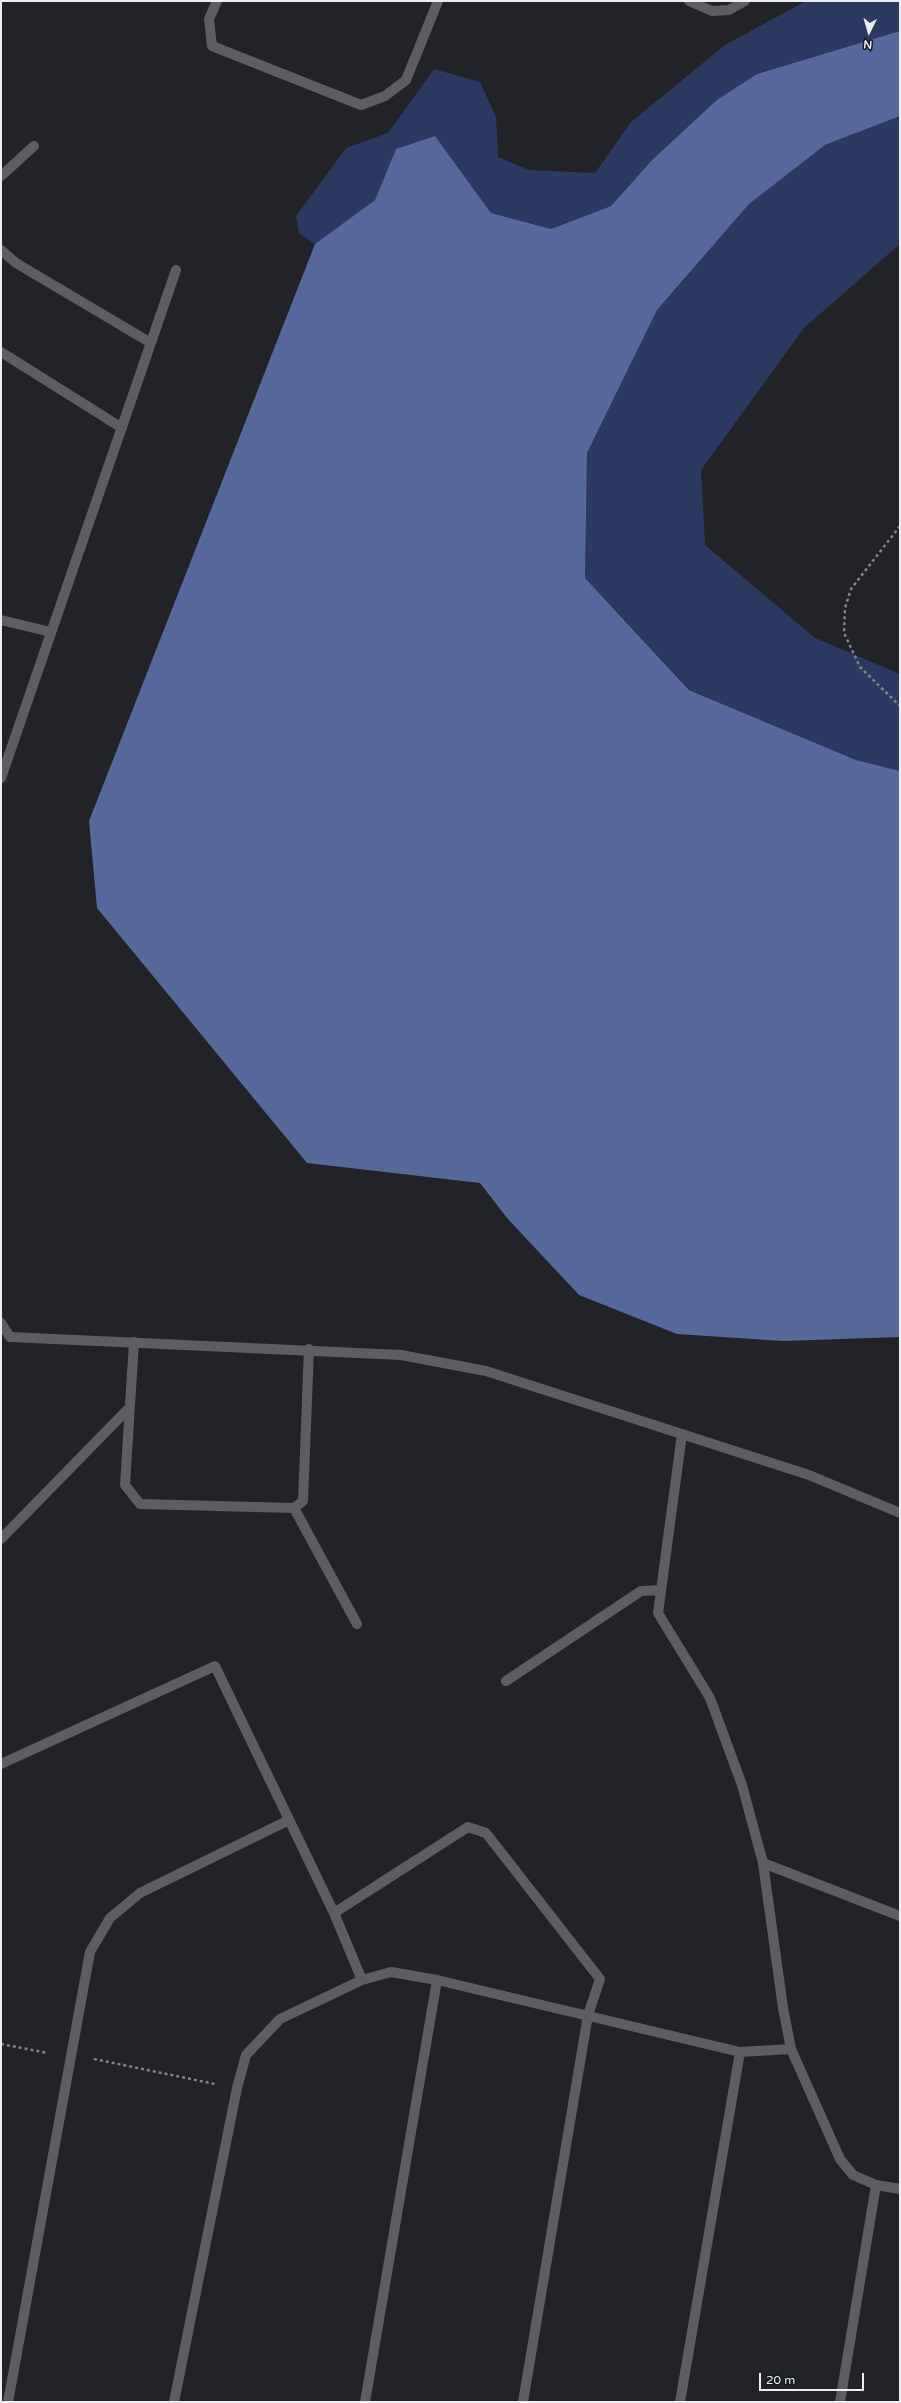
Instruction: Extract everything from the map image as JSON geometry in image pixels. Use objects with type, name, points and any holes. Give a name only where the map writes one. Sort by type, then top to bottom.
[{"type":"street","points":[[217,1],[209,19],[212,46],[361,105],[385,96],[406,80],[438,1]]},
{"type":"street","points":[[689,1],[712,11],[728,10],[745,1]]},
{"type":"street","points":[[1,176],[34,146]]},
{"type":"street","points":[[1,250],[16,264],[151,343]]},
{"type":"street","points":[[1,778],[176,270]]},
{"type":"street","points":[[1,352],[122,428]]},
{"type":"street","points":[[1,620],[51,632]]},
{"type":"street","points":[[1,1323],[6,1337],[309,1349],[401,1355],[486,1371],[809,1475],[900,1513]]},
{"type":"street","points":[[134,1342],[125,1485],[140,1504],[294,1508],[303,1501],[309,1349]]},
{"type":"street","points":[[1,1539],[130,1407]]},
{"type":"street","points":[[682,1434],[658,1613],[710,1698],[742,1785],[763,1863],[783,2008],[791,2049],[840,2159],[854,2175],[876,2185],[900,2189]]},
{"type":"street","points":[[294,1508],[357,1624]]},
{"type":"street","points":[[506,1681],[641,1591],[660,1590]]},
{"type":"street","points":[[1,1764],[215,1666],[334,1913],[362,1980]]},
{"type":"street","points":[[8,2402],[90,1952],[110,1918],[140,1893],[289,1820]]},
{"type":"street","points":[[334,1913],[468,1827],[486,1833],[600,1979],[588,2015],[523,2402]]},
{"type":"street","points":[[763,1863],[900,1916]]},
{"type":"street","points":[[174,2402],[237,2088],[246,2055],[280,2018],[362,1980],[391,1972],[437,1980],[740,2052],[791,2049]]},
{"type":"street","points":[[365,2402],[437,1980]]},
{"type":"street","points":[[680,2402],[740,2052]]},
{"type":"street","points":[[840,2402],[876,2185]]},
{"type":"path","points":[[900,526],[851,589],[845,608],[844,633],[860,667],[900,706]]},
{"type":"path","points":[[1,2044],[70,2056],[82,2056],[237,2088]]},
{"type":"shaded area","points":[[806,1],[900,1],[900,32],[757,74],[652,160],[611,206],[551,229],[491,213],[435,136],[396,149],[375,200],[315,244],[299,233],[296,216],[346,148],[388,133],[434,69],[480,82],[496,117],[498,157],[529,170],[595,173],[631,122],[725,45]]},
{"type":"shaded area","points":[[900,32],[900,116],[825,145],[749,204],[657,310],[587,453],[585,578],[689,690],[856,760],[900,771],[900,1337],[783,1341],[677,1334],[579,1295],[507,1218],[480,1183],[307,1163],[97,908],[89,821],[315,244],[375,200],[396,149],[435,136],[491,213],[551,229],[611,206],[652,160],[717,100],[757,74]]},
{"type":"shaded area","points":[[900,116],[900,244],[804,328],[701,470],[705,545],[815,638],[900,674],[900,771],[856,760],[690,690],[585,578],[587,453],[657,310],[749,204],[825,145]]}]
